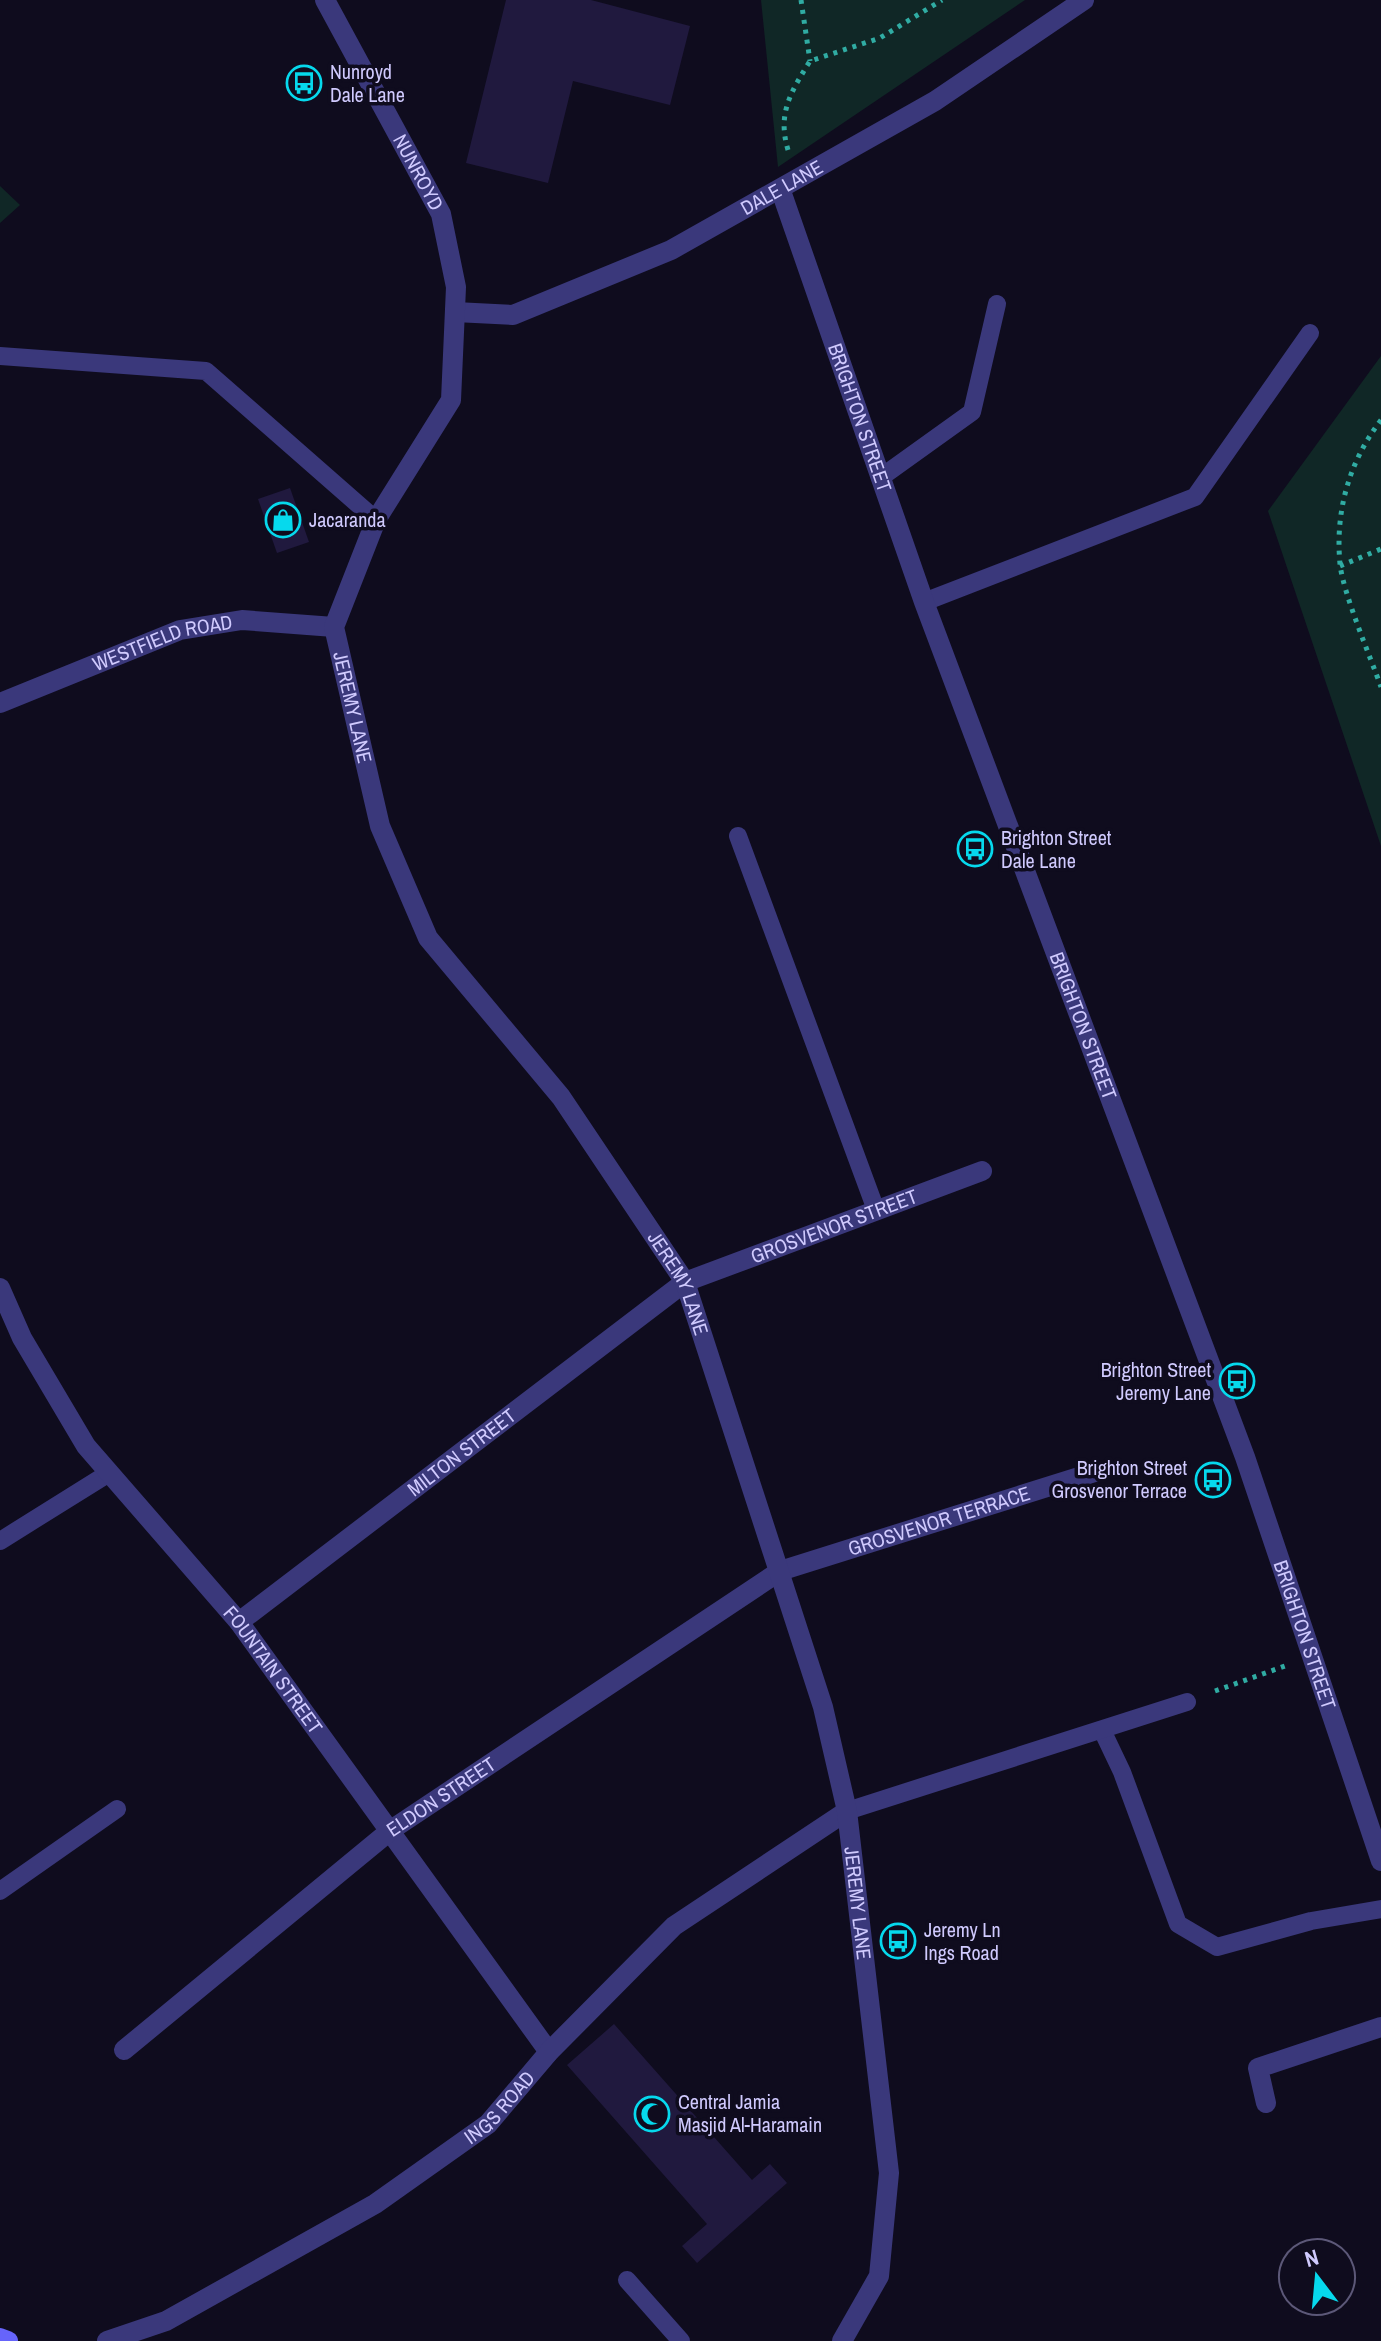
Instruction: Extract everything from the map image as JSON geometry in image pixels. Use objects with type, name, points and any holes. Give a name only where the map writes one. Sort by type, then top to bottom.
[{"type":"main road","points":[[0,2338],[8,2341]]},
{"type":"street","name":"NUNROYD","points":[[325,0],[441,214],[456,287],[455,312]]},
{"type":"street","name":"DALE LANE","points":[[455,312],[513,315],[671,250],[935,101],[1084,0]]},
{"type":"street","name":"BRIGHTON STREET","points":[[789,186],[880,478],[1245,1457],[1381,1861]]},
{"type":"street","name":"JEREMY LANE","points":[[455,312],[451,400],[376,520],[334,627],[380,826],[428,938],[561,1097],[685,1282],[823,1707],[847,1811],[889,2173],[879,2276],[842,2341]]},
{"type":"street","name":"WESTFIELD ROAD","points":[[0,703],[180,630],[242,620],[334,627]]},
{"type":"street","name":"GROSVENOR STREET","points":[[685,1282],[982,1171]]},
{"type":"street","name":"MILTON STREET","points":[[239,1622],[685,1282]]},
{"type":"street","name":"FOUNTAIN STREET","points":[[0,1288],[22,1338],[86,1446],[239,1622],[549,2052]]},
{"type":"street","name":"GROSVENOR TERRACE","points":[[780,1571],[1098,1471]]},
{"type":"street","name":"ELDON STREET","points":[[124,2050],[391,1830],[780,1571]]},
{"type":"street","name":"INGS ROAD","points":[[107,2341],[166,2321],[375,2204],[488,2124],[549,2052],[674,1926],[847,1811]]},
{"type":"street","points":[[1266,2103],[1258,2068],[1381,2027]]},
{"type":"lane","points":[[880,478],[972,412],[997,304]]},
{"type":"lane","points":[[924,602],[1195,497],[1310,333]]},
{"type":"lane","points":[[0,356],[206,371],[376,520]]},
{"type":"lane","points":[[738,836],[876,1210]]},
{"type":"lane","points":[[0,1541],[109,1473]]},
{"type":"lane","points":[[847,1811],[1187,1702]]},
{"type":"lane","points":[[1102,1730],[1122,1772],[1178,1924],[1217,1947],[1311,1921],[1381,1909]]},
{"type":"lane","points":[[0,1891],[117,1809]]},
{"type":"lane","points":[[627,2280],[681,2341]]},
{"type":"path","points":[[801,0],[810,61]]},
{"type":"path","points":[[789,186],[781,126],[792,90],[810,61],[880,38],[942,0]]},
{"type":"path","points":[[1381,420],[1368,437],[1342,494],[1340,566],[1381,687]]},
{"type":"path","points":[[1340,566],[1381,549]]},
{"type":"path","points":[[1187,1702],[1312,1656]]},
{"type":"green space","points":[[761,0],[1025,0],[778,167]]},
{"type":"green space","points":[[0,186],[20,205],[0,223]]},
{"type":"green space","points":[[1381,356],[1381,846],[1268,511]]},
{"type":"building","points":[[506,0],[591,0],[690,26],[670,105],[573,81],[548,183],[466,163]]},
{"type":"building","name":"Jacaranda","points":[[290,488],[309,542],[277,553],[258,499]]},
{"type":"building","name":"Central Jamia Masjid Al-Haramain","points":[[614,2024],[752,2180],[770,2164],[787,2183],[697,2263],[682,2246],[707,2224],[567,2065]]},
{"type":"place","name":"Nunroyd Dale Lane","points":[[304,83]]},
{"type":"place","name":"Jacaranda","points":[[283,520]]},
{"type":"place","name":"Brighton Street Dale Lane","points":[[975,849]]},
{"type":"place","name":"Brighton Street Jeremy Lane","points":[[1237,1381]]},
{"type":"place","name":"Brighton Street Grosvenor Terrace","points":[[1213,1480]]},
{"type":"place","name":"Jeremy Ln Ings Road","points":[[898,1941]]},
{"type":"place","name":"Central Jamia Masjid Al-Haramain","points":[[652,2114]]}]
